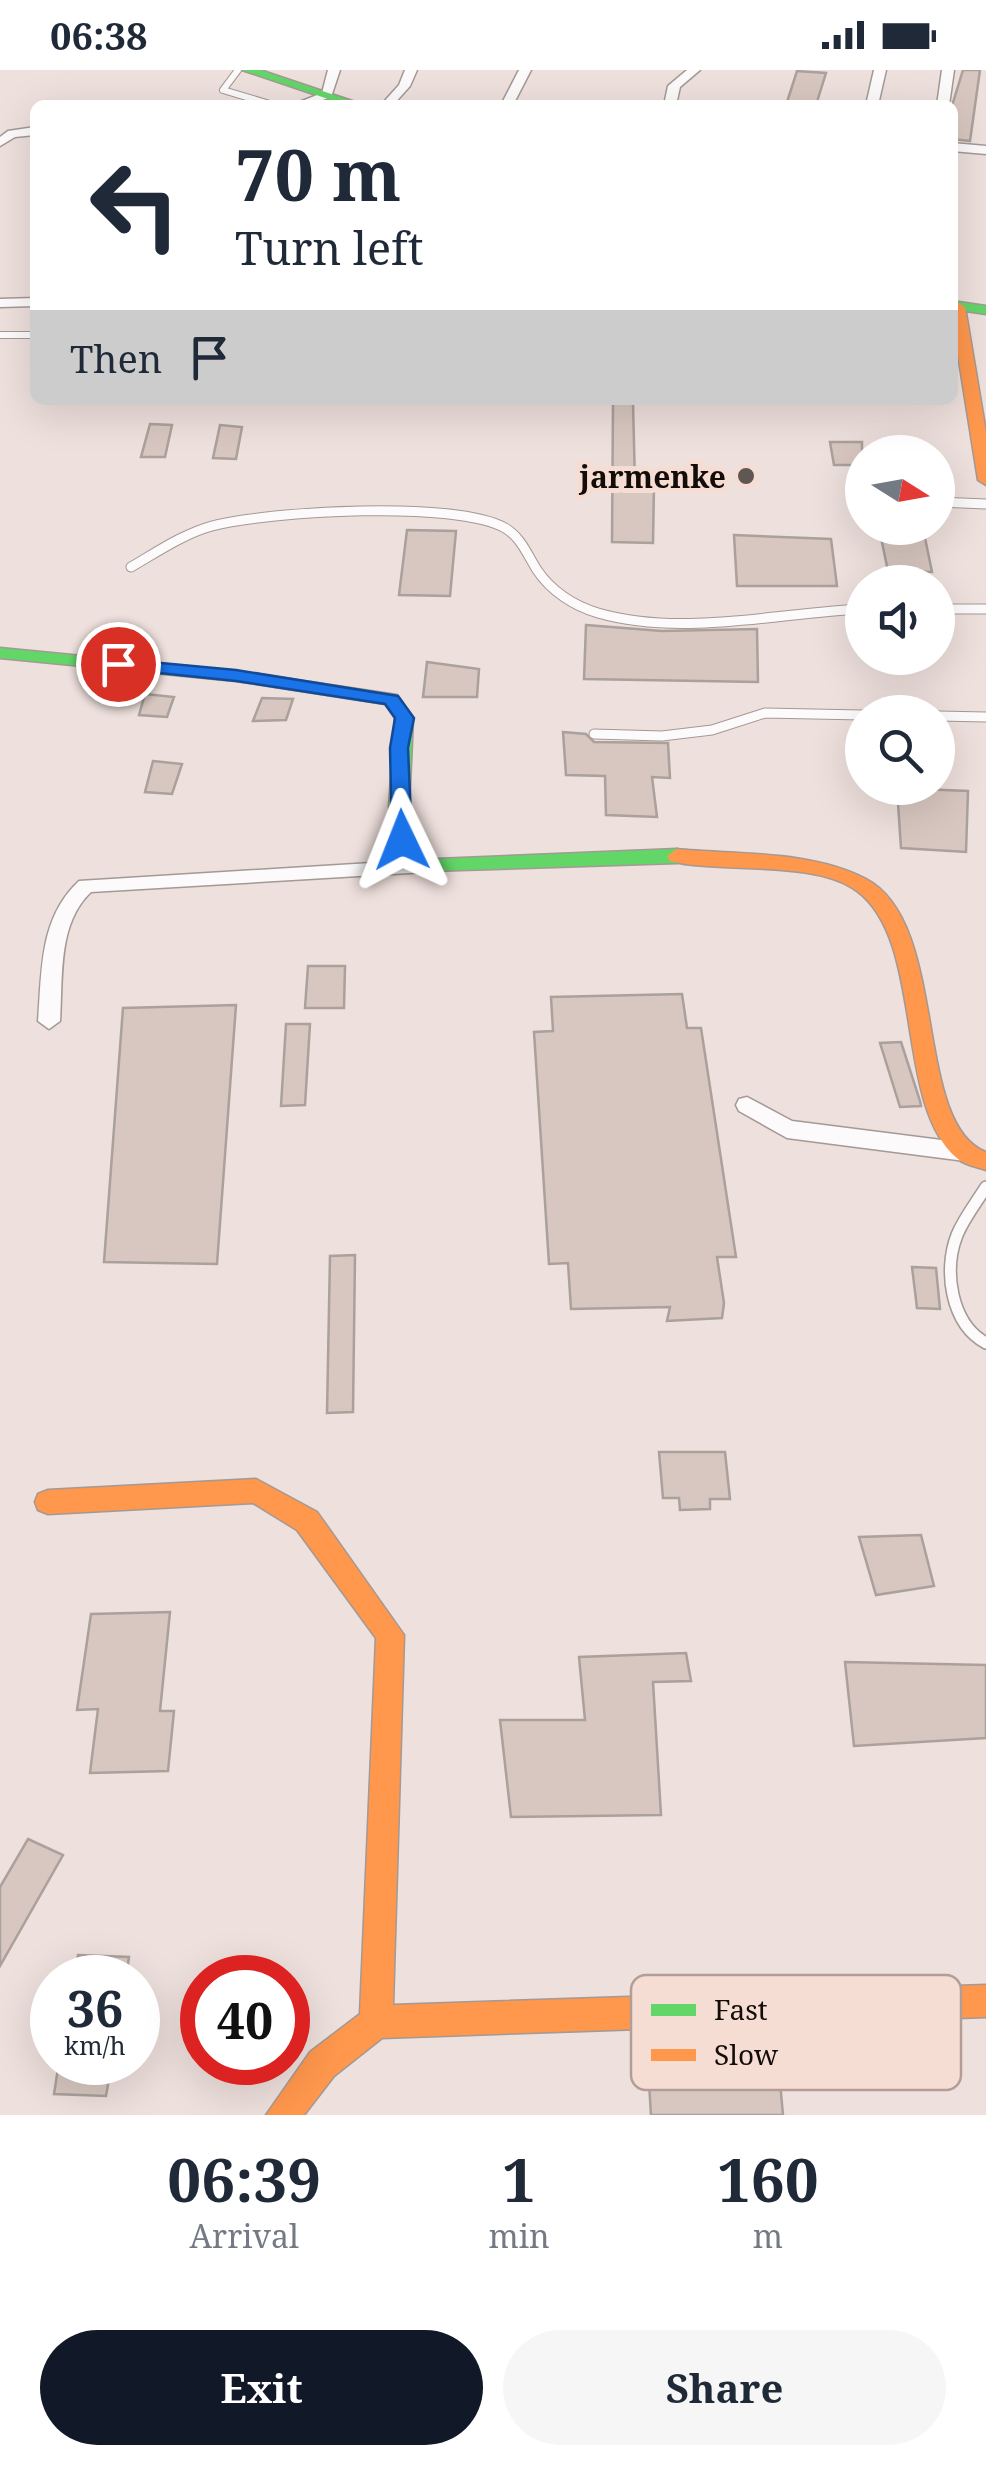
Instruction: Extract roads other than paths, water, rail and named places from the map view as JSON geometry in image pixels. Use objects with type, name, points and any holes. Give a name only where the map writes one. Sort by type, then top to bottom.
[{"type":"main road","points":[[248,70],[342,100]]},
{"type":"main road","points":[[958,306],[986,310]]},
{"type":"main road","points":[[958,323],[986,480]]},
{"type":"main road","points":[[0,654],[236,676],[391,700],[404,718],[399,748],[402,840],[411,856],[436,866],[675,856],[836,873],[866,888],[884,906],[898,932],[942,1116],[975,1156]]},
{"type":"main road","points":[[48,1502],[256,1491],[306,1521],[390,1635],[376,2022]]},
{"type":"main road","points":[[961,2002],[986,2001]]},
{"type":"main road","points":[[283,2115],[322,2064],[376,2022],[631,2013]]},
{"type":"street","points":[[312,100],[327,95],[334,70]]},
{"type":"street","points":[[392,100],[411,70]]},
{"type":"street","points":[[510,100],[525,70]]},
{"type":"street","points":[[670,100],[670,82],[694,70]]},
{"type":"street","points":[[873,100],[880,70]]},
{"type":"street","points":[[945,100],[948,70]]},
{"type":"street","points":[[0,142],[12,134],[30,132]]},
{"type":"street","points":[[958,148],[986,150]]},
{"type":"street","points":[[0,304],[30,302]]},
{"type":"street","points":[[49,1021],[60,914],[70,896],[86,886],[436,866]]},
{"type":"street","points":[[748,1106],[787,1130],[975,1156]]},
{"type":"lane","points":[[238,70],[223,90],[250,100]]},
{"type":"lane","points":[[0,335],[30,336]]},
{"type":"lane","points":[[955,503],[986,504]]},
{"type":"lane","points":[[131,567],[217,524],[303,516],[451,514],[504,527],[528,550],[544,581],[571,601],[599,613],[638,620],[845,610]]},
{"type":"lane","points":[[955,609],[986,609]]},
{"type":"lane","points":[[594,734],[662,736],[712,730],[766,713],[845,715]]},
{"type":"lane","points":[[955,716],[986,717]]},
{"type":"lane","points":[[986,1188],[954,1245],[956,1313],[973,1339],[986,1344]]},
{"type":"place","name":"jarmenke","points":[[746,476]]}]
